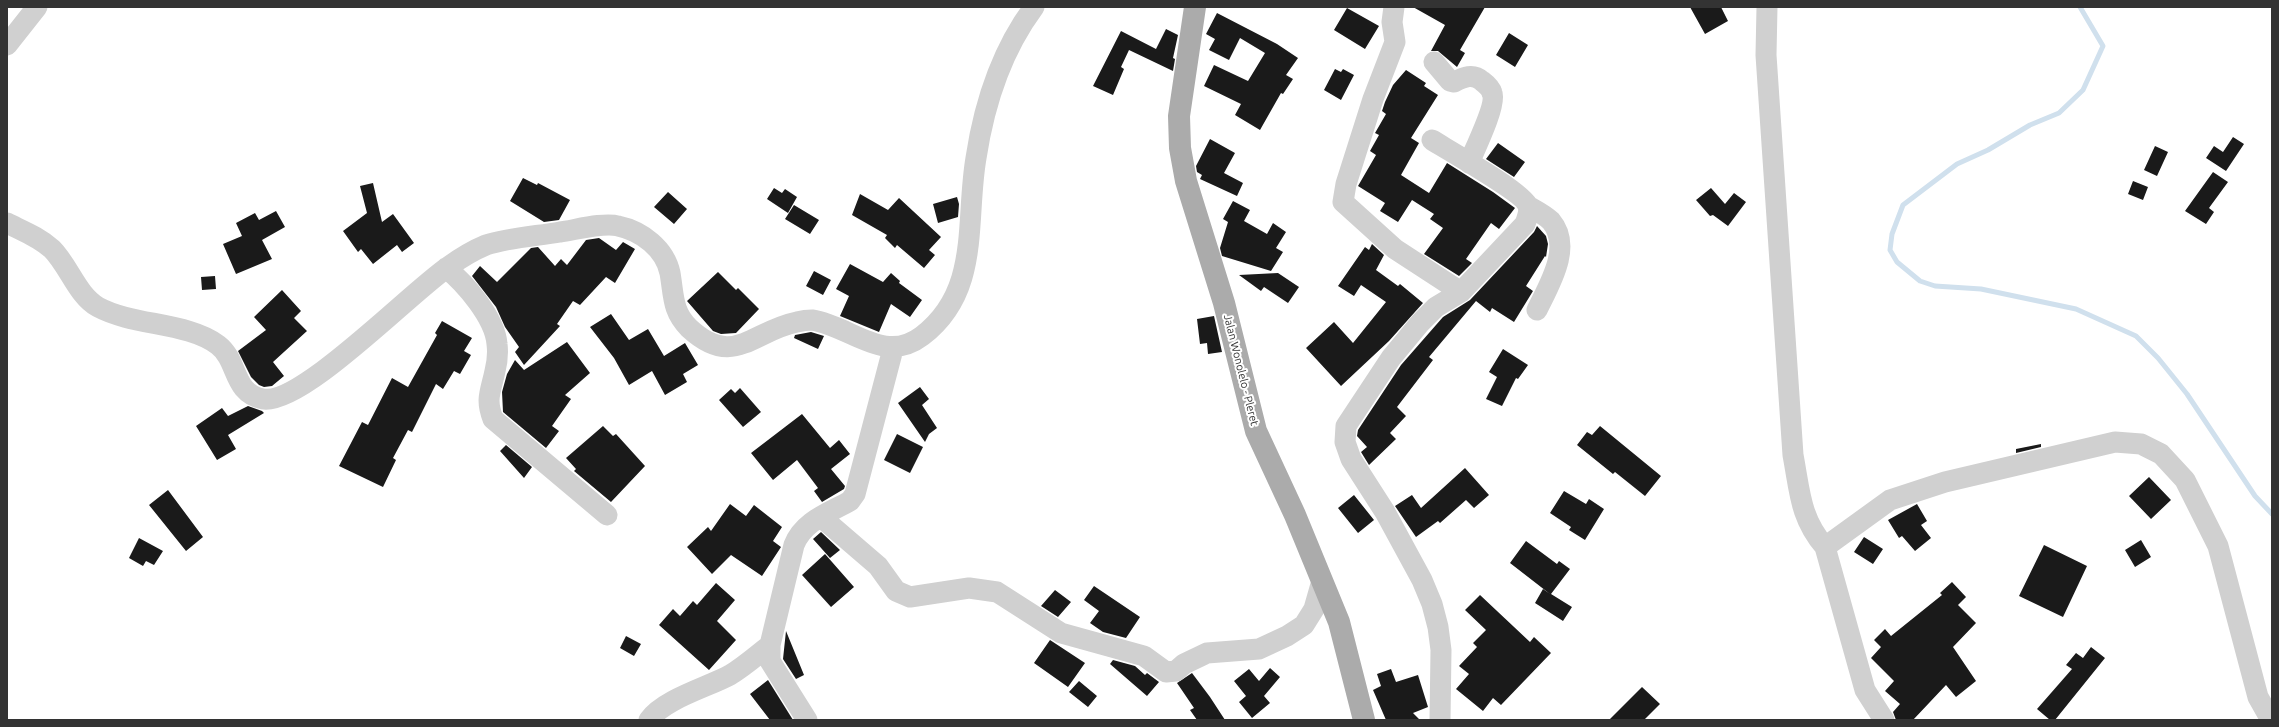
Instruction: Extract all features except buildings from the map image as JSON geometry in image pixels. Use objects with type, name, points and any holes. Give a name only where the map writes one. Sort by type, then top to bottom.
[{"type":"main road","name":"Jalan Wonolelo - Pleret","points":[[1195,7],[1179,116],[1180,148],[1186,181],[1224,303],[1256,430],[1295,515],[1339,622],[1364,720]]},
{"type":"street","points":[[7,45],[37,7]]},
{"type":"street","points":[[7,223],[38,238],[53,250],[80,289],[94,305],[125,318],[185,331],[217,344],[232,362],[243,389],[255,397],[268,400],[285,396],[352,348],[446,268],[486,245],[615,224],[640,234],[657,248],[669,268],[676,311],[690,328],[712,343],[723,348],[742,345],[787,324],[810,320],[893,349],[908,346],[926,333],[948,309],[958,292],[966,264],[976,158],[994,83],[1019,27],[1034,7]]},
{"type":"street","points":[[1394,7],[1392,22],[1395,42],[1348,177],[1343,202],[1395,249],[1461,292]]},
{"type":"street","points":[[1767,7],[1766,55],[1793,456],[1803,513],[1813,534],[1825,547],[1865,690],[1884,720]]},
{"type":"street","points":[[1434,62],[1450,81],[1454,82],[1465,77],[1472,76],[1484,82],[1493,94],[1481,139],[1469,163]]},
{"type":"street","points":[[1432,140],[1517,193],[1528,206],[1550,221],[1560,235],[1557,267],[1537,310]]},
{"type":"street","points":[[1440,720],[1441,650],[1438,628],[1432,604],[1422,580],[1385,512],[1351,459],[1345,442],[1346,426],[1352,414],[1391,358],[1436,307],[1461,292],[1525,224],[1529,213],[1528,206]]},
{"type":"street","points":[[446,268],[464,282],[490,323],[497,343],[495,370],[488,405],[493,419],[607,515]]},
{"type":"street","points":[[807,720],[770,661],[770,645],[794,545],[800,532],[820,517],[850,500],[856,494],[893,349]]},
{"type":"street","points":[[1825,547],[1890,500],[1938,485],[2115,442],[2141,444],[2161,454],[2185,480],[2218,546],[2258,697],[2271,720]]},
{"type":"street","points":[[820,517],[878,566],[896,591],[903,595],[910,597],[969,588],[997,592],[1020,605],[1061,633],[1144,656],[1166,672],[1176,671],[1184,664],[1207,653],[1259,649],[1287,636],[1304,625],[1314,610],[1322,581]]},
{"type":"street","points":[[649,720],[679,699],[730,675],[770,645]]},
{"type":"waterway","points":[[2080,7],[2103,46],[2083,90],[2059,113],[2030,125],[1988,150],[1957,164],[1903,205],[1892,234],[1890,250],[1897,262],[1920,281],[1935,286],[1981,289],[2076,309],[2136,336],[2158,358],[2187,394],[2255,496],[2272,514]]}]
